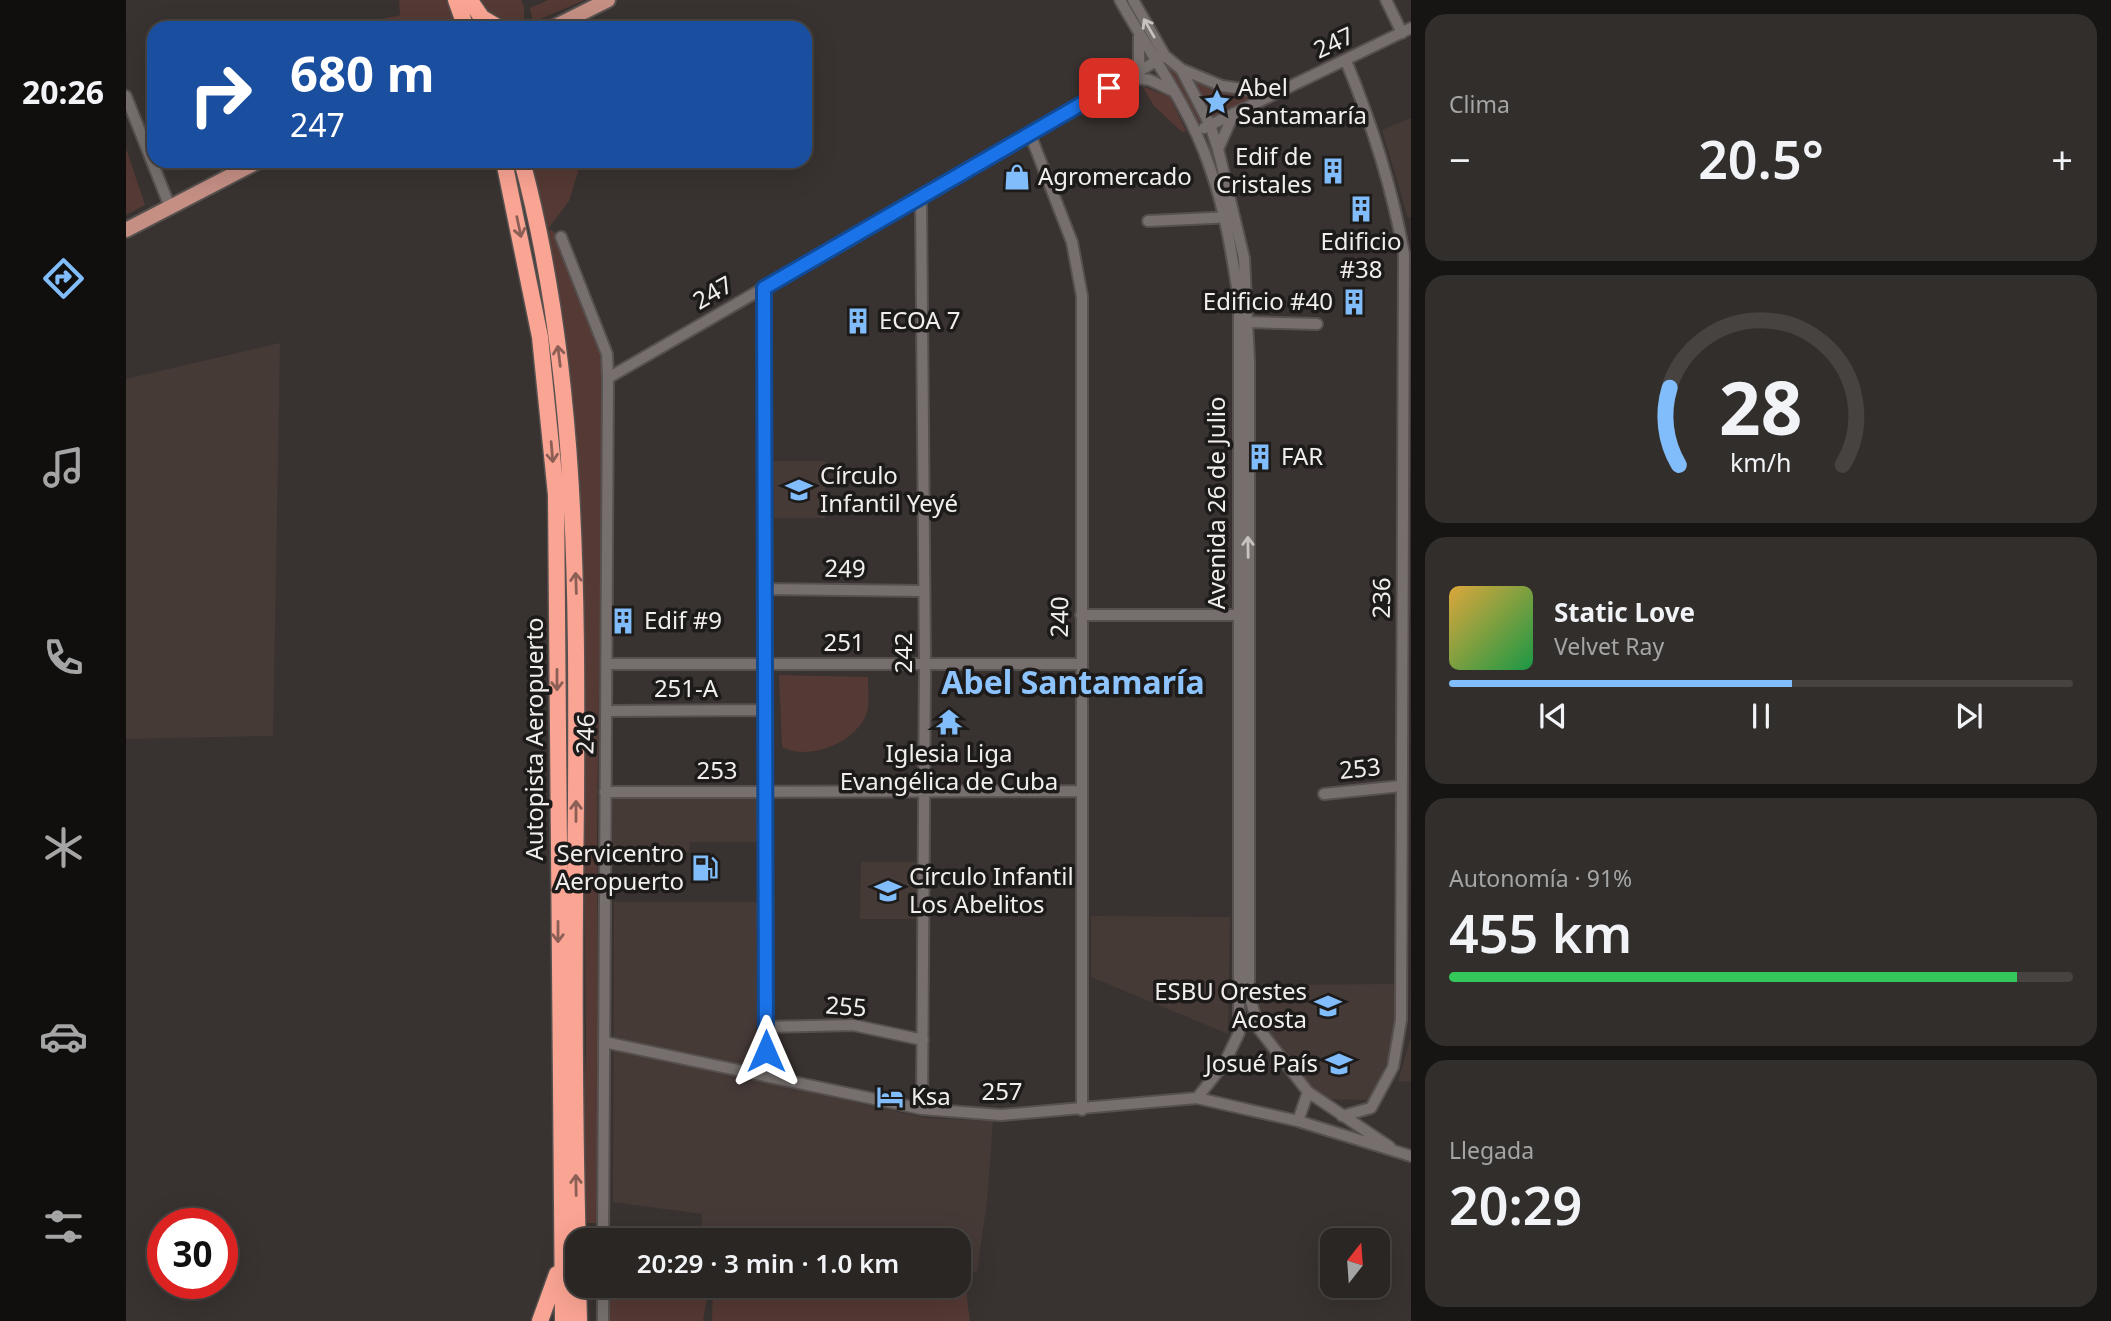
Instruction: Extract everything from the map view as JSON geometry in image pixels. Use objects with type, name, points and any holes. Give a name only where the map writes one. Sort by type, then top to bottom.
[{"type":"highway","points":[[464,21],[465,1]]},
{"type":"highway","points":[[465,1],[476,21]]},
{"type":"highway","points":[[465,1],[487,21]]},
{"type":"highway","name":"Autopista Aeropuerto","points":[[505,168],[540,337],[556,495],[563,1321]]},
{"type":"highway","name":"Autopista Aeropuerto","points":[[524,168],[549,287],[566,414],[573,501],[576,686],[573,1078],[577,1228]]},
{"type":"highway","points":[[540,1321],[557,1274],[563,1226]]},
{"type":"highway","points":[[578,1298],[579,1321]]},
{"type":"main road","points":[[566,21],[608,0]]},
{"type":"main road","points":[[126,230],[245,168]]},
{"type":"street","name":"Avenida 26 de Julio","points":[[1120,0],[1139,34],[1160,59],[1181,69],[1210,125],[1218,149],[1231,217],[1239,300],[1243,615],[1239,1033],[1224,1063],[1197,1098]]},
{"type":"street","name":"Avenida 26 de Julio","points":[[1133,0],[1173,91],[1195,132],[1231,217],[1244,258],[1248,322],[1243,615]]},
{"type":"street","points":[[1386,0],[1406,30]]},
{"type":"street","name":"247","points":[[1195,132],[1406,30]]},
{"type":"street","points":[[1139,34],[1139,62],[1129,77],[1150,80],[1173,91]]},
{"type":"street","name":"247","points":[[608,377],[1160,59]]},
{"type":"street","name":"236","points":[[1346,61],[1374,131],[1407,254],[1400,1033],[1393,1067],[1371,1108],[1365,1129]]},
{"type":"street","points":[[1181,69],[1222,86],[1273,94]]},
{"type":"street","points":[[126,96],[147,149]]},
{"type":"street","points":[[1218,149],[1234,112]]},
{"type":"street","name":"240","points":[[1030,134],[1072,242],[1082,296],[1082,1110]]},
{"type":"street","points":[[155,168],[170,207]]},
{"type":"street","name":"242","points":[[921,197],[925,591],[922,1109]]},
{"type":"street","points":[[1148,221],[1231,217]]},
{"type":"street","name":"246","points":[[561,237],[607,355],[608,377],[603,1228]]},
{"type":"street","points":[[764,288],[766,1074]]},
{"type":"street","points":[[1248,322],[1317,324]]},
{"type":"street","name":"249","points":[[765,589],[925,591]]},
{"type":"street","points":[[1081,615],[1243,615]]},
{"type":"street","name":"251","points":[[607,664],[1080,664]]},
{"type":"street","name":"251-A","points":[[608,711],[765,710]]},
{"type":"street","name":"253","points":[[1324,794],[1401,786]]},
{"type":"street","name":"253","points":[[605,792],[1081,791]]},
{"type":"street","name":"Avenida 26 de Julio","points":[[1243,794],[1249,993],[1259,1029],[1308,1092],[1342,1115]]},
{"type":"street","name":"255","points":[[766,1027],[853,1025],[923,1040]]},
{"type":"street","points":[[1239,1033],[1259,1029]]},
{"type":"street","name":"257","points":[[604,1042],[922,1109],[1001,1115],[1197,1098],[1298,1121],[1411,1156]]},
{"type":"street","points":[[1298,1121],[1308,1092]]},
{"type":"street","points":[[1342,1115],[1371,1108]]},
{"type":"street","name":"257","points":[[1342,1115],[1398,1152]]},
{"type":"street","points":[[603,1298],[603,1321]]},
{"type":"shaded area","points":[[399,0],[450,0],[457,21],[378,21],[400,15]]},
{"type":"shaded area","points":[[475,0],[521,0],[524,6],[524,21],[495,21]]},
{"type":"shaded area","points":[[548,0],[585,0],[535,21],[533,21],[530,8]]},
{"type":"shaded area","points":[[1168,63],[1181,76],[1202,119],[1199,123],[1194,121],[1164,65]]},
{"type":"shaded area","points":[[1195,82],[1231,95],[1255,97],[1213,117]]},
{"type":"shaded area","points":[[1142,86],[1170,97],[1186,131],[1182,132],[1154,106]]},
{"type":"shaded area","points":[[1411,118],[1411,217],[1408,218],[1382,130]]},
{"type":"shaded area","points":[[126,148],[145,205],[126,215]]},
{"type":"shaded area","points":[[533,168],[576,168],[578,172],[569,201],[548,229],[555,232],[601,353],[604,373],[597,825],[599,1223],[581,1223],[586,1045],[582,535],[575,440],[550,254]]},
{"type":"shaded area","points":[[280,343],[273,736],[126,739],[126,379]]},
{"type":"shaded area","name":"Círculo Infantil Yeyé","points":[[773,461],[825,461],[825,518],[774,518]]},
{"type":"shaded area","points":[[779,675],[868,677],[866,715],[851,734],[829,747],[804,752],[782,747]]},
{"type":"shaded area","points":[[613,797],[758,797],[758,842],[690,842],[689,852],[613,852]]},
{"type":"shaded area","name":"Círculo Infantil Los Abelitos","points":[[861,862],[916,862],[916,919],[860,919]]},
{"type":"shaded area","points":[[614,902],[758,902],[763,1082],[926,1118],[993,1121],[987,1201],[977,1272],[971,1271],[971,1228],[702,1228],[702,1214],[613,1202]]},
{"type":"shaded area","points":[[1091,916],[1230,917],[1228,1034],[1091,977]]},
{"type":"shaded area","name":"ESBU Orestes Acosta","points":[[1397,984],[1393,1046],[1371,1100],[1321,1099],[1303,1079],[1266,1027],[1255,985]]},
{"type":"shaded area","points":[[1411,1037],[1411,1082],[1398,1081]]},
{"type":"shaded area","points":[[610,1298],[707,1298],[703,1321],[609,1321]]},
{"type":"shaded area","points":[[713,1298],[967,1298],[970,1321],[712,1321]]},
{"type":"place","name":"Abel Santamaría","points":[[1217,102]]},
{"type":"place","name":"Edif de Cristales","points":[[1333,171]]},
{"type":"place","name":"Agromercado","points":[[1017,177]]},
{"type":"place","name":"Edificio #38","points":[[1361,209]]},
{"type":"place","name":"Edificio #40","points":[[1354,302]]},
{"type":"place","name":"ECOA 7","points":[[858,321]]},
{"type":"place","name":"FAR","points":[[1260,457]]},
{"type":"place","name":"Círculo Infantil Yeyé","points":[[799,490]]},
{"type":"place","name":"Edif #9","points":[[623,621]]},
{"type":"place","name":"Iglesia Liga Evangélica de Cuba","points":[[949,722]]},
{"type":"place","name":"Servicentro Aeropuerto","points":[[705,868]]},
{"type":"place","name":"Círculo Infantil Los Abelitos","points":[[888,891]]},
{"type":"place","name":"ESBU Orestes Acosta","points":[[1328,1006]]},
{"type":"place","name":"Josué País","points":[[1339,1064]]},
{"type":"place","name":"Ksa","points":[[890,1097]]},
{"type":"district","name":"Abel Santamaría","points":[[1073,683]]},
{"type":"route","points":[[766,1051],[764,288],[1109,88]]}]
